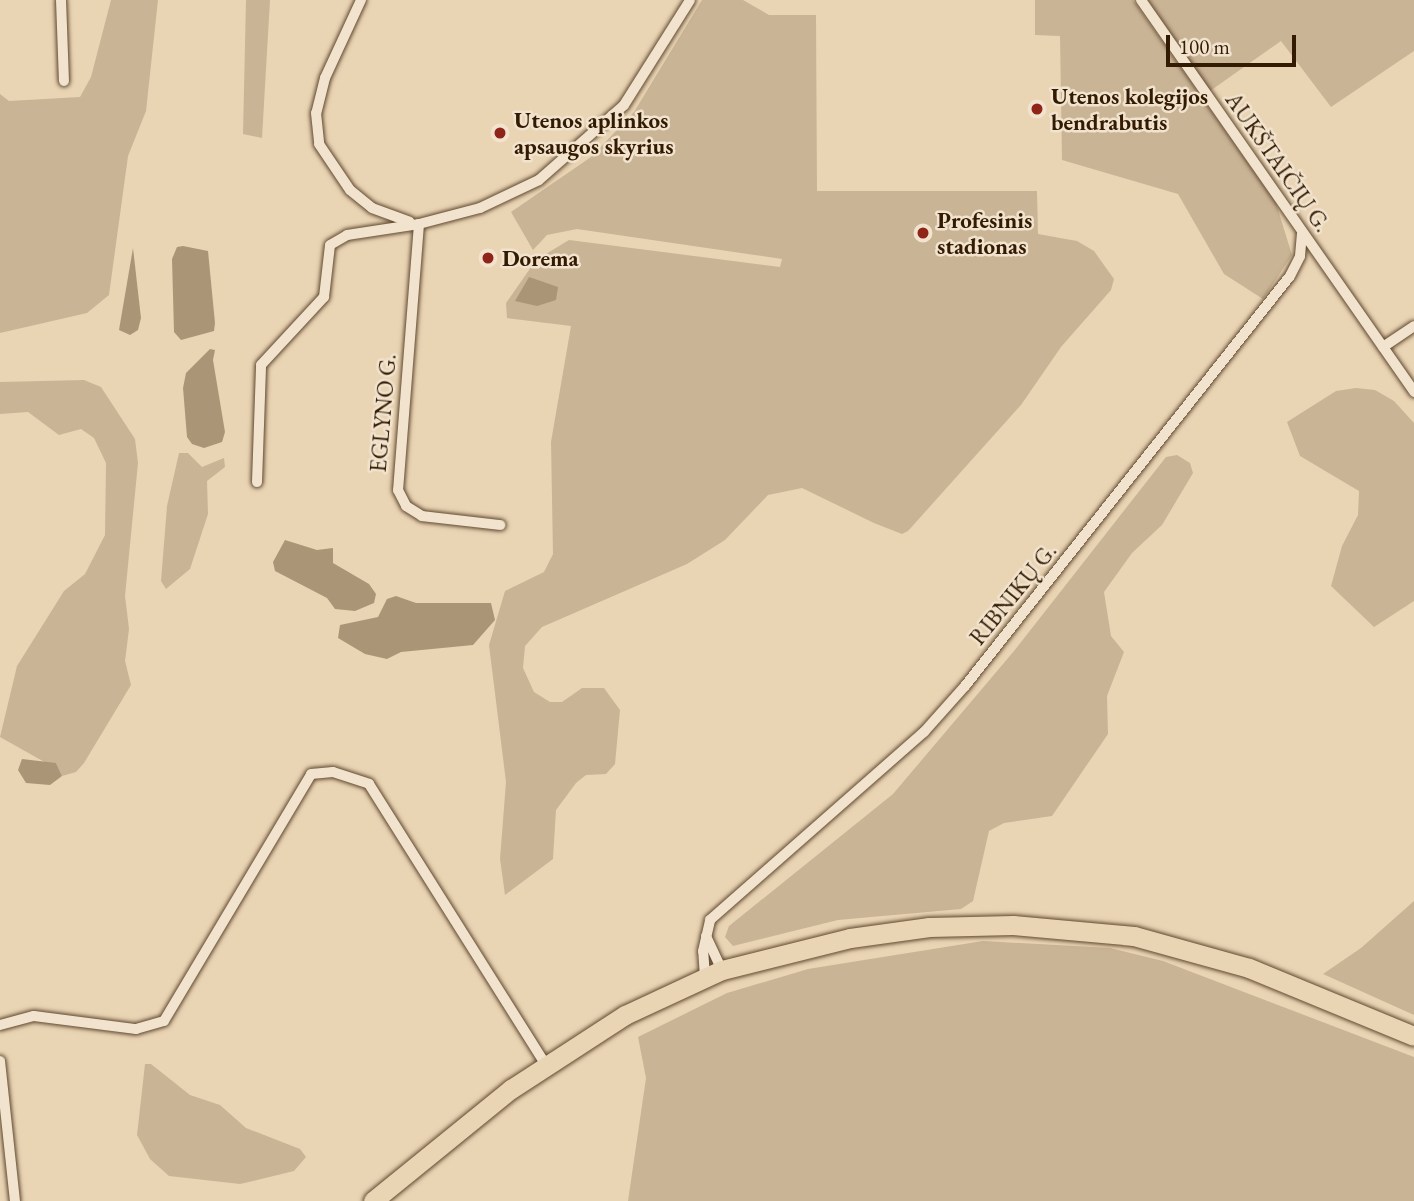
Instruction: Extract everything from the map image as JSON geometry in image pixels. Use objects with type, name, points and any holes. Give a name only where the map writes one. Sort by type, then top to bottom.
[{"type":"highway","points":[[373,1201],[545,1064],[625,1015],[713,974],[809,946],[886,932],[970,925],[1068,928],[1134,936],[1201,952],[1298,986],[1414,1036]]},
{"type":"street","points":[[61,0],[64,81]]},
{"type":"street","points":[[361,0],[325,78],[316,113],[319,144],[334,171],[357,196],[394,219],[419,224]]},
{"type":"street","points":[[257,482],[261,365],[324,297],[330,246],[347,235],[419,224],[495,203],[569,157],[624,105],[690,0]]},
{"type":"street","name":"AUKŠTAIČIŲ G.","points":[[1141,0],[1414,392]]},
{"type":"street","name":"EGLYNO G.","points":[[419,224],[398,490],[406,506],[422,516],[500,525]]},
{"type":"street","name":"RIBNIKŲ G.","points":[[706,936],[717,911],[886,766],[965,686],[1290,276],[1300,256],[1302,234]]},
{"type":"street","points":[[1383,347],[1414,326]]},
{"type":"street","points":[[0,1025],[34,1016],[136,1029],[164,1021],[311,774],[333,772],[369,784],[545,1064]]},
{"type":"street","points":[[706,936],[713,974]]},
{"type":"street","points":[[706,936],[713,974]]},
{"type":"street","points":[[0,1061],[15,1201]]},
{"type":"shaded area","points":[[111,0],[158,0],[146,111],[128,156],[109,295],[87,313],[0,333],[0,94],[9,101],[80,97],[91,77]]},
{"type":"shaded area","points":[[246,0],[270,0],[262,138],[243,134]]},
{"type":"shaded area","points":[[702,0],[743,0],[769,15],[816,15],[817,191],[1037,191],[1038,234],[1077,241],[1094,251],[1114,279],[1111,290],[1061,347],[1021,405],[908,531],[902,534],[874,523],[802,488],[768,495],[725,540],[687,564],[542,627],[525,646],[523,668],[534,692],[550,702],[562,702],[582,688],[604,688],[620,710],[615,764],[606,774],[586,775],[576,783],[556,810],[553,859],[505,895],[500,859],[506,782],[489,645],[505,591],[544,572],[553,554],[551,442],[571,326],[507,318],[506,303],[536,260],[569,240],[780,267],[782,259],[577,229],[547,235],[533,250],[511,212],[591,157],[634,112]]},
{"type":"shaded area","points":[[1035,0],[1133,0],[1276,203],[1292,255],[1263,299],[1224,274],[1178,194],[1062,160],[1060,36],[1035,35]]},
{"type":"shaded area","points":[[1148,0],[1414,0],[1414,51],[1331,107],[1281,41],[1210,91]]},
{"type":"shaded area","points":[[177,247],[208,251],[215,323],[214,331],[181,340],[174,332],[172,259]]},
{"type":"shaded area","points":[[133,248],[141,318],[138,330],[130,335],[119,330]]},
{"type":"shaded area","points":[[529,277],[558,287],[556,300],[537,306],[515,301]]},
{"type":"shaded area","points":[[210,349],[215,350],[213,360],[225,432],[222,442],[204,448],[192,444],[187,437],[183,388],[186,373]]},
{"type":"shaded area","points":[[84,380],[101,387],[135,439],[138,463],[125,596],[129,629],[125,661],[131,685],[84,763],[76,772],[62,776],[56,763],[48,764],[0,737],[17,666],[64,591],[85,574],[105,535],[106,463],[94,438],[81,429],[59,435],[28,412],[0,414],[0,382]]},
{"type":"shaded area","points":[[1356,388],[1375,390],[1394,401],[1414,423],[1414,601],[1374,627],[1331,586],[1342,546],[1358,515],[1359,491],[1300,456],[1287,422],[1336,391]]},
{"type":"shaded area","points":[[179,453],[188,453],[202,467],[224,458],[225,467],[207,481],[208,514],[190,569],[166,589],[161,581],[167,506]]},
{"type":"shaded area","points":[[1177,455],[1190,463],[1193,473],[1162,525],[1132,553],[1104,592],[1111,636],[1124,652],[1107,696],[1108,734],[1052,816],[1004,823],[989,831],[973,901],[961,909],[838,920],[733,946],[725,937],[729,926],[893,794],[1014,651],[1166,457]]},
{"type":"shaded area","points":[[285,540],[317,550],[333,548],[333,563],[369,584],[376,594],[374,603],[355,611],[335,609],[327,598],[275,571],[273,562]]},
{"type":"shaded area","points":[[396,596],[416,603],[491,603],[495,620],[473,645],[401,652],[387,659],[365,654],[338,638],[340,625],[378,617],[387,599]]},
{"type":"shaded area","points":[[22,759],[56,763],[62,776],[50,785],[26,783],[18,770]]},
{"type":"shaded area","points":[[1414,901],[1414,1015],[1323,974],[1361,948]]},
{"type":"shaded area","points":[[983,941],[1110,948],[1163,961],[1414,1057],[1414,1201],[628,1201],[646,1078],[638,1037],[727,993],[808,969]]},
{"type":"shaded area","points":[[145,1064],[151,1064],[190,1095],[220,1105],[246,1128],[300,1149],[306,1157],[294,1171],[240,1184],[169,1176],[150,1159],[137,1135]]},
{"type":"place","name":"Utenos kolegijos bendrabutis","points":[[1037,109]]},
{"type":"place","name":"Utenos aplinkos apsaugos skyrius","points":[[500,133]]},
{"type":"place","name":"Profesinis stadionas","points":[[923,233]]},
{"type":"place","name":"Dorema","points":[[488,258]]}]
